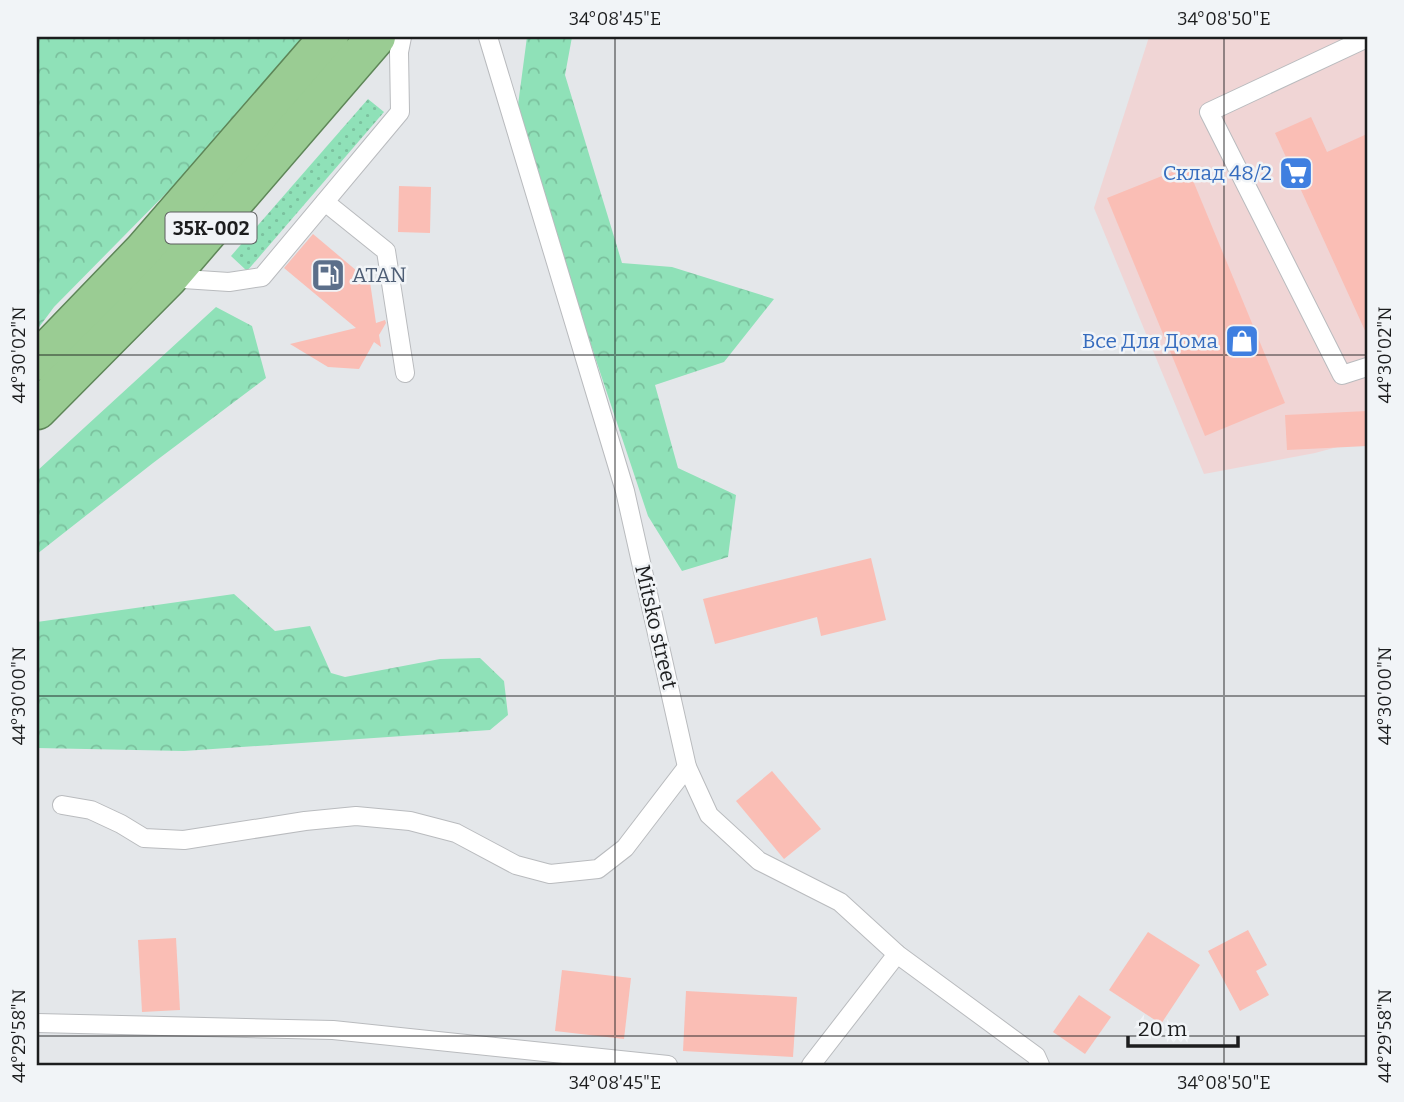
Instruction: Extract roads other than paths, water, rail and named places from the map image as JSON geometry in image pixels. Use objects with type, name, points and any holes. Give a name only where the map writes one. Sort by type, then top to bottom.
[{"type":"highway","name":"35К-002","points":[[37,361],[145,250],[329,37]]},
{"type":"highway","name":"35К-002","points":[[37,410],[168,278],[376,37]]},
{"type":"lane","points":[[168,278],[229,282],[262,277],[400,112],[399,52],[402,37]]},
{"type":"lane","name":"Mitsko street","points":[[488,37],[625,491],[687,767],[709,815],[759,861],[839,902],[897,954],[1042,1062]]},
{"type":"lane","points":[[1367,38],[1209,113],[1342,375],[1367,367]]},
{"type":"lane","points":[[325,202],[386,251],[405,373]]},
{"type":"lane","points":[[62,805],[90,810],[144,838],[184,840],[343,817],[410,821],[456,833],[516,865],[550,874],[598,869],[625,848],[687,767]]},
{"type":"lane","points":[[811,1065],[897,954]]},
{"type":"lane","points":[[37,1023],[333,1030],[668,1065]]},
{"type":"place","name":"Склад 48/2","points":[[1296,173]]},
{"type":"place","name":"ATAN","points":[[328,275]]},
{"type":"place","name":"Все Для Дома","points":[[1242,341]]}]
